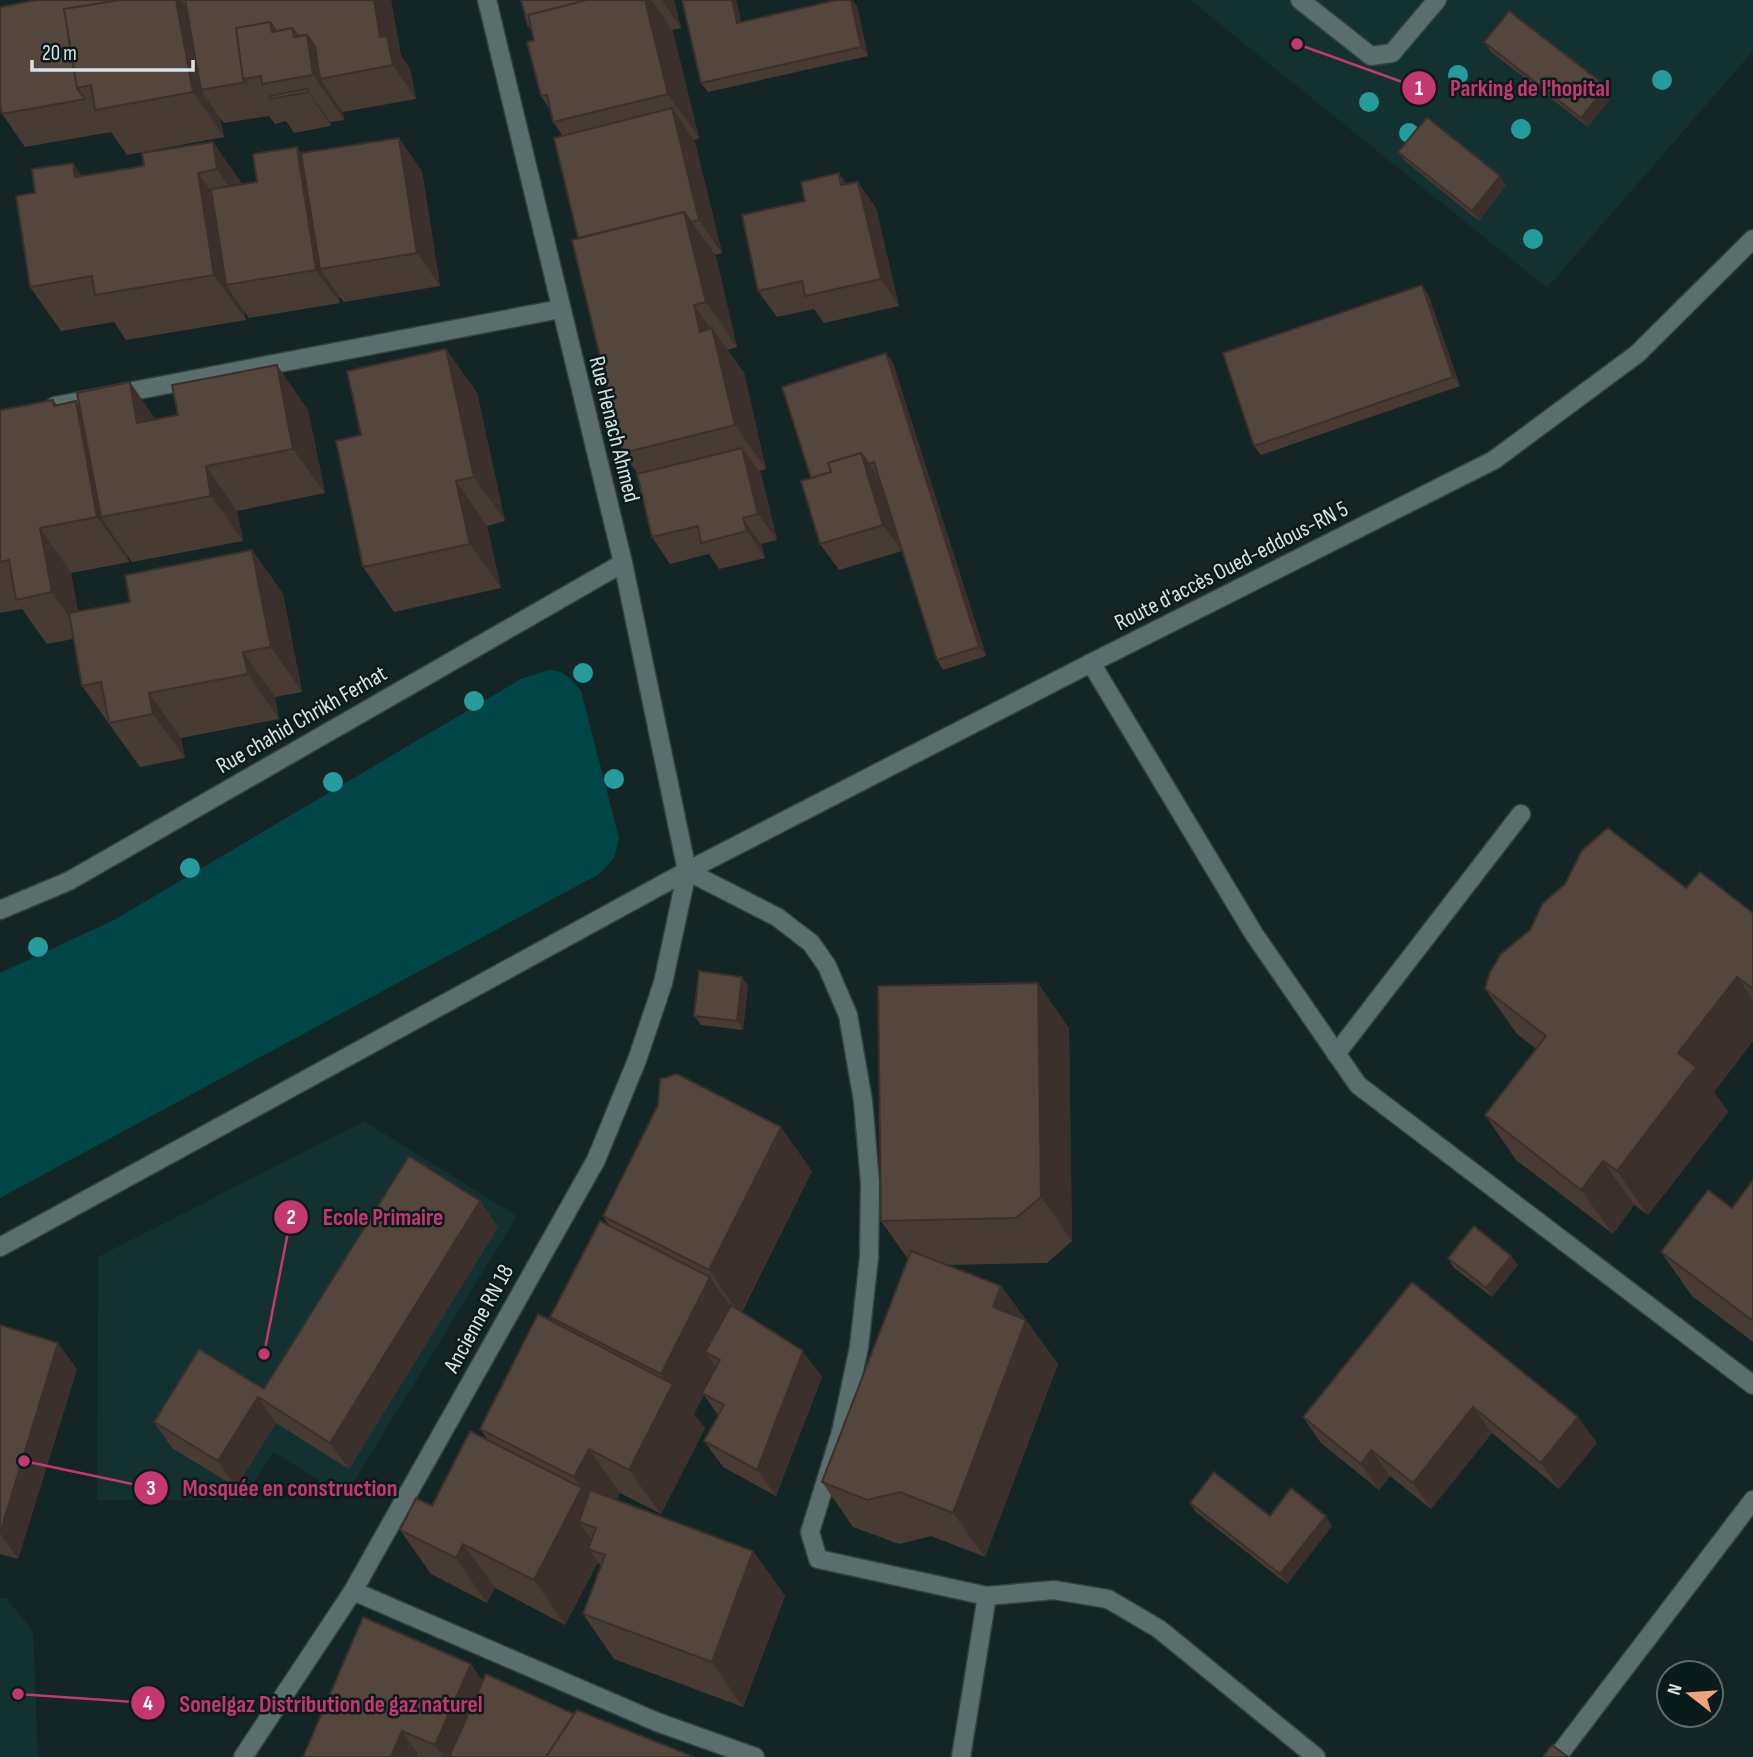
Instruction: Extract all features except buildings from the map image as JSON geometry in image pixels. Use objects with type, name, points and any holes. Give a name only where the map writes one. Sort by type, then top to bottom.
[{"type":"street","name":"Rue Henach Ahmed","points":[[487,0],[623,563],[687,871]]},
{"type":"street","points":[[1300,0],[1371,56],[1392,53],[1437,0]]},
{"type":"street","name":"Route d'accès Oued-eddous-RN 5","points":[[0,1247],[687,871],[1494,460],[1637,354],[1753,239]]},
{"type":"street","points":[[41,409],[560,309]]},
{"type":"street","name":"Rue chahid Chrikh Ferhat","points":[[0,910],[69,881],[623,563]]},
{"type":"street","points":[[1091,663],[1254,934],[1357,1085],[1753,1385]]},
{"type":"street","points":[[1336,1054],[1521,814]]},
{"type":"street","points":[[687,871],[777,916],[811,943],[827,966],[848,1015],[864,1115],[870,1183],[869,1257],[859,1347],[841,1432],[810,1532],[818,1559],[987,1596],[1054,1590],[1108,1599],[1158,1629],[1316,1757]]},
{"type":"street","name":"Ancienne RN 18","points":[[243,1757],[354,1591],[596,1160],[663,983],[687,871]]},
{"type":"street","points":[[1558,1757],[1753,1500]]},
{"type":"street","points":[[354,1591],[657,1722],[755,1757]]},
{"type":"street","points":[[961,1757],[987,1596]]},
{"type":"shaded area","points":[[1190,0],[1753,0],[1753,51],[1547,288]]},
{"type":"shaded area","points":[[549,670],[567,676],[581,691],[619,838],[614,858],[599,874],[0,1198],[0,973],[114,920],[521,679]]},
{"type":"shaded area","points":[[364,1121],[517,1216],[345,1496],[273,1452],[243,1500],[97,1500],[98,1257]]},
{"type":"shaded area","points":[[0,1598],[6,1598],[33,1631],[38,1757],[0,1757]]},
{"type":"place","name":"Parking de l'hopital","points":[[1297,44]]},
{"type":"place","name":"Ecole Primaire","points":[[264,1354]]},
{"type":"place","name":"Mosquée en construction","points":[[24,1461]]},
{"type":"place","name":"Sonelgaz Distribution de gaz naturel","points":[[18,1694]]}]
